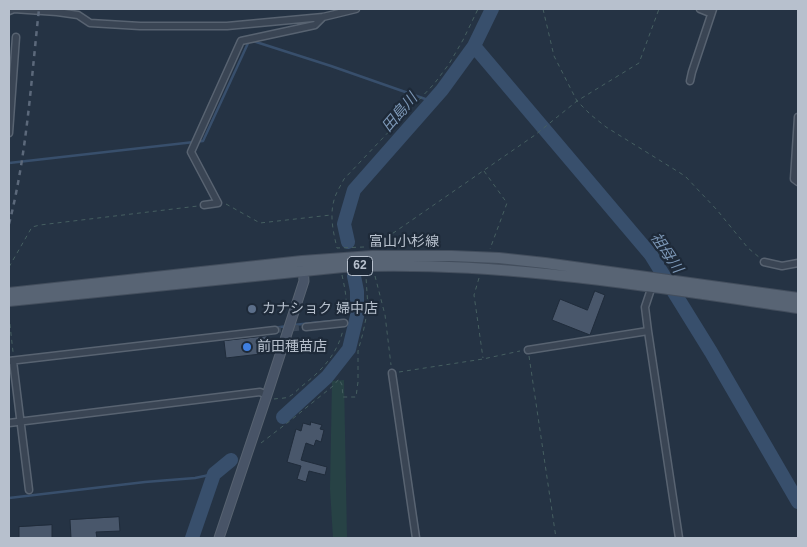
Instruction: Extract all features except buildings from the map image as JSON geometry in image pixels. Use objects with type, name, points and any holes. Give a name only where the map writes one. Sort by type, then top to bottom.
[{"type":"main road","name":"富山小杉線","points":[[9,301],[61,292],[303,266],[372,256],[452,256],[499,258],[545,263],[682,291],[798,308]]},
{"type":"main road","name":"富山小杉線","points":[[303,266],[498,269],[655,284],[675,281],[798,298]]},
{"type":"main road","name":"富山小杉線","points":[[9,293],[61,292]]},
{"type":"street","points":[[9,11],[58,12],[78,15],[90,23],[140,26],[227,26],[324,17],[356,9]]},
{"type":"street","points":[[690,81],[712,11],[700,9]]},
{"type":"street","points":[[204,205],[218,203],[191,152],[241,41],[315,25],[324,17]]},
{"type":"street","points":[[9,133],[16,37]]},
{"type":"street","points":[[798,116],[794,179],[798,182]]},
{"type":"street","points":[[764,262],[782,266],[798,262]]},
{"type":"street","points":[[219,538],[304,281],[303,266]]},
{"type":"street","points":[[655,284],[645,306],[679,538]]},
{"type":"street","points":[[306,327],[344,323]]},
{"type":"street","points":[[29,490],[21,421],[11,361],[275,330]]},
{"type":"street","points":[[528,350],[648,331]]},
{"type":"street","points":[[392,373],[416,538]]},
{"type":"street","points":[[9,423],[260,392],[267,395]]},
{"type":"path","points":[[364,247],[337,248],[332,215],[335,197],[344,179],[434,84],[449,64],[478,9]]},
{"type":"path","points":[[543,9],[554,56],[577,101],[606,127],[685,176],[717,210],[748,248],[764,262]]},
{"type":"path","points":[[373,247],[535,135],[577,101],[639,63],[659,9]]},
{"type":"path","points":[[483,171],[507,202],[489,252]]},
{"type":"path","points":[[218,203],[224,203],[260,223],[332,215]]},
{"type":"path","points":[[9,267],[32,227],[204,205]]},
{"type":"path","points":[[368,266],[385,315],[392,373],[528,350],[556,538]]},
{"type":"path","points":[[252,441],[260,444],[292,420],[339,379],[342,385],[343,397],[356,397],[358,351],[368,308],[368,266]]},
{"type":"path","points":[[267,395],[274,399],[289,397],[319,372],[330,359],[341,338],[347,310],[346,293],[340,267]]},
{"type":"path","points":[[480,276],[474,295],[483,359]]},
{"type":"path","points":[[9,316],[11,361]]},
{"type":"green space","points":[[344,380],[347,538],[333,538],[330,489],[332,381]]},
{"type":"waterway","name":"田島川","points":[[348,242],[344,224],[354,190],[442,90],[474,46],[492,9]]},
{"type":"waterway","points":[[9,163],[203,141],[249,41]]},
{"type":"waterway","points":[[253,41],[431,101]]},
{"type":"waterway","name":"祖母川","points":[[474,46],[651,255],[711,352],[798,502]]},
{"type":"waterway","name":"田島川","points":[[283,417],[327,377],[349,349],[357,316],[357,291],[354,276]]},
{"type":"waterway","points":[[293,325],[342,320]]},
{"type":"waterway","points":[[273,328],[288,326]]},
{"type":"waterway","points":[[406,451],[419,538]]},
{"type":"waterway","name":"田島川","points":[[192,538],[214,474],[231,460]]},
{"type":"waterway","points":[[9,498],[195,478],[214,474]]},
{"type":"tunnel","points":[[275,330],[306,327]]},
{"type":"railway","points":[[9,224],[24,144],[39,9]]},
{"type":"place","name":"カナショク 婦中店","points":[[252,309]]},
{"type":"place","name":"前田種苗店","points":[[247,347]]}]
